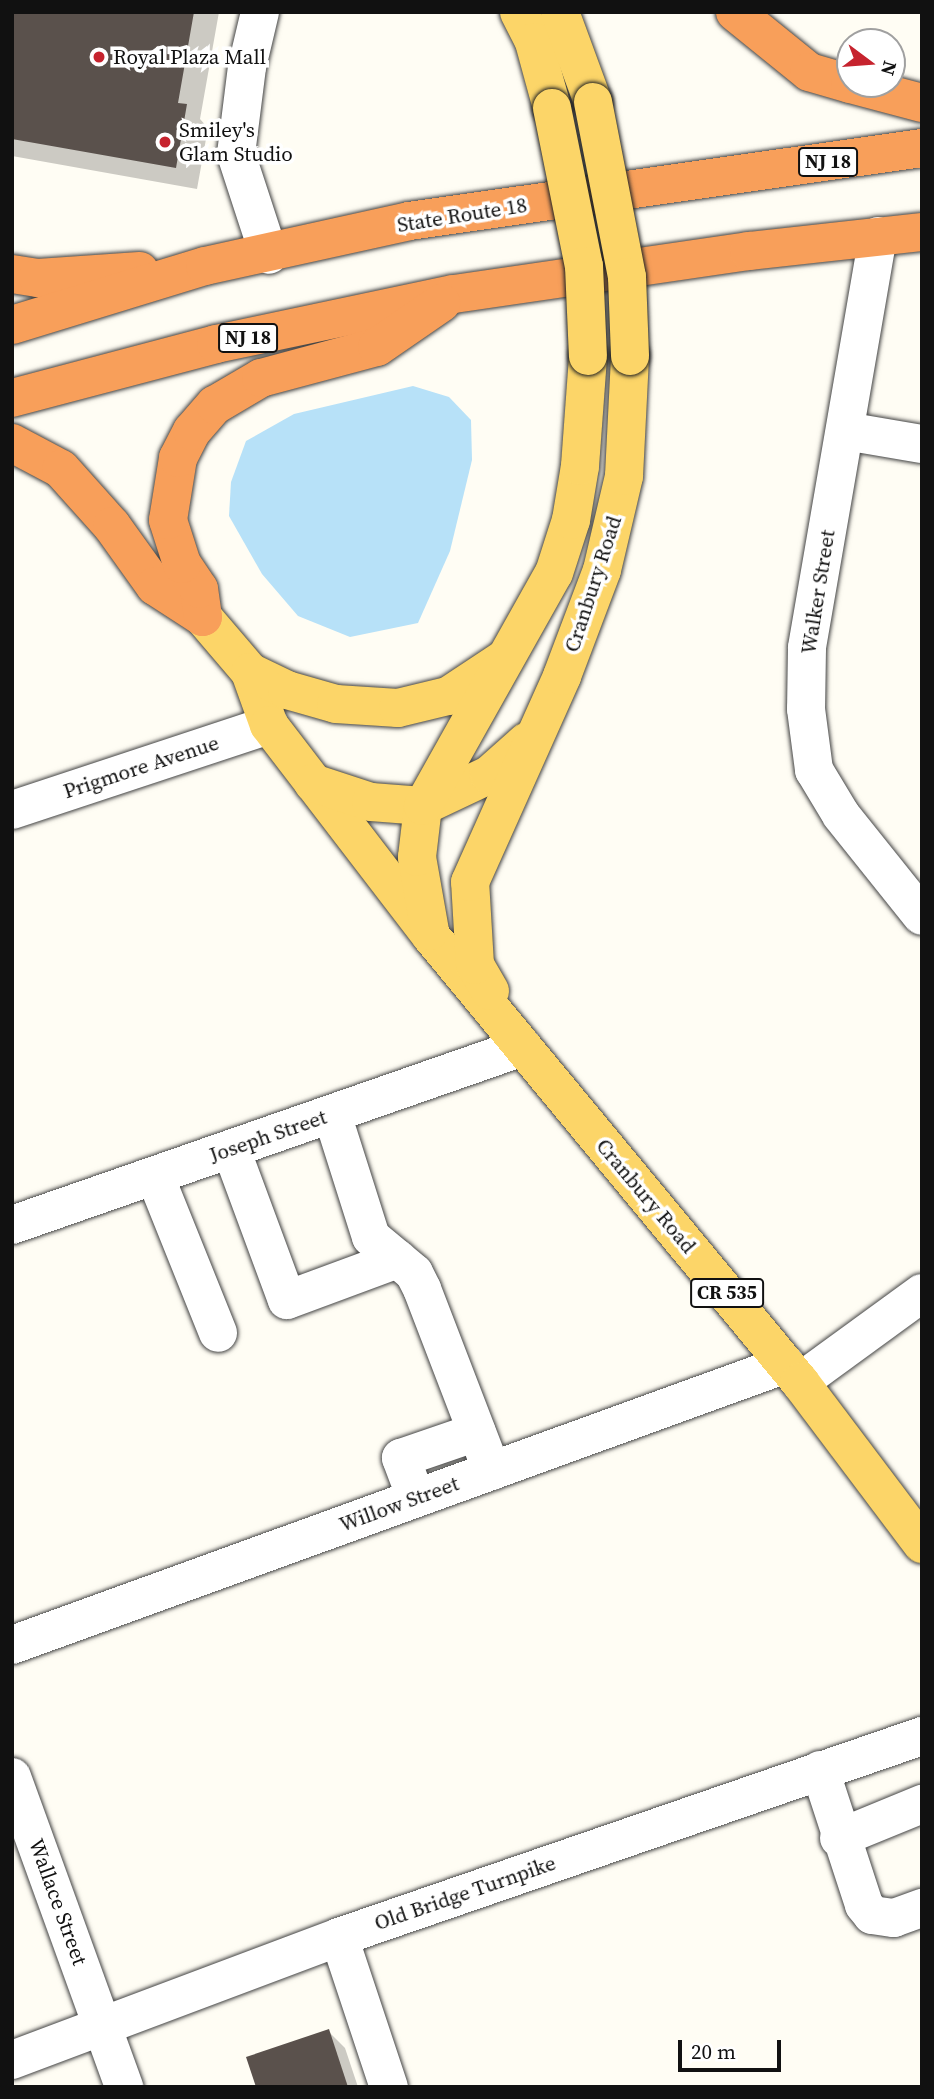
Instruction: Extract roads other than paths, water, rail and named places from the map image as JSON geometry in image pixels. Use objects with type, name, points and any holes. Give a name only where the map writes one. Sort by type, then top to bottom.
[{"type":"highway","points":[[735,12],[809,72],[836,80]]},
{"type":"highway","points":[[903,98],[922,103]]},
{"type":"highway","name":"State Route 18","points":[[12,325],[205,267],[269,255],[410,221],[922,148]]},
{"type":"highway","name":"NJ 18","points":[[12,398],[216,344],[454,294],[922,232]]},
{"type":"highway","points":[[12,274],[38,278],[205,267]]},
{"type":"highway","points":[[203,617],[199,589],[182,564],[168,520],[178,458],[192,430],[215,405],[261,378],[377,347],[454,294]]},
{"type":"highway","points":[[12,443],[61,468],[112,526],[155,586],[203,617]]},
{"type":"main road","name":"Cranbury Road","points":[[431,936],[417,857],[422,806],[512,654],[554,573],[571,520],[580,466],[588,356],[584,265],[552,108],[534,42],[519,12]]},
{"type":"main road","name":"Cranbury Road","points":[[523,1047],[475,965],[470,882],[533,735],[562,676],[615,526],[624,476],[630,356],[627,277],[593,102],[560,12]]},
{"type":"main road","name":"Cranbury Road","points":[[203,617],[250,672],[269,725],[431,936],[793,1373],[922,1544]]},
{"type":"main road","points":[[250,672],[287,690],[336,704],[398,708],[448,696],[512,654]]},
{"type":"main road","points":[[313,783],[371,802],[422,806],[489,775],[533,735]]},
{"type":"street","points":[[260,12],[247,67],[236,154],[269,255]]},
{"type":"street","name":"Walker Street","points":[[878,236],[807,649],[806,709],[814,771],[841,815],[922,916]]},
{"type":"street","points":[[845,431],[922,443]]},
{"type":"street","name":"Prigmore Avenue","points":[[12,810],[269,725]]},
{"type":"street","name":"Joseph Street","points":[[12,1226],[523,1047]]},
{"type":"street","points":[[332,1114],[371,1237],[414,1273],[492,1471]]},
{"type":"street","points":[[231,1149],[287,1300],[398,1259]]},
{"type":"street","points":[[155,1176],[218,1334]]},
{"type":"street","name":"Willow Street","points":[[12,1644],[492,1471],[793,1373],[922,1293]]},
{"type":"street","points":[[416,1498],[401,1458],[477,1432]]},
{"type":"street","name":"Old Bridge Turnpike","points":[[12,2060],[339,1937],[922,1736]]},
{"type":"street","points":[[820,1770],[839,1838],[872,1916],[894,1918],[922,1908]]},
{"type":"street","name":"Wallace Street","points":[[12,1777],[124,2087]]},
{"type":"street","points":[[839,1838],[922,1804]]},
{"type":"street","points":[[339,1937],[389,2087]]},
{"type":"water","points":[[413,386],[449,397],[471,420],[472,460],[450,551],[418,623],[350,637],[298,616],[262,574],[229,516],[231,482],[246,441],[294,414]]},
{"type":"place","name":"Royal Plaza Mall","points":[[99,57]]},
{"type":"place","name":"Smiley's Glam Studio","points":[[165,142]]}]
